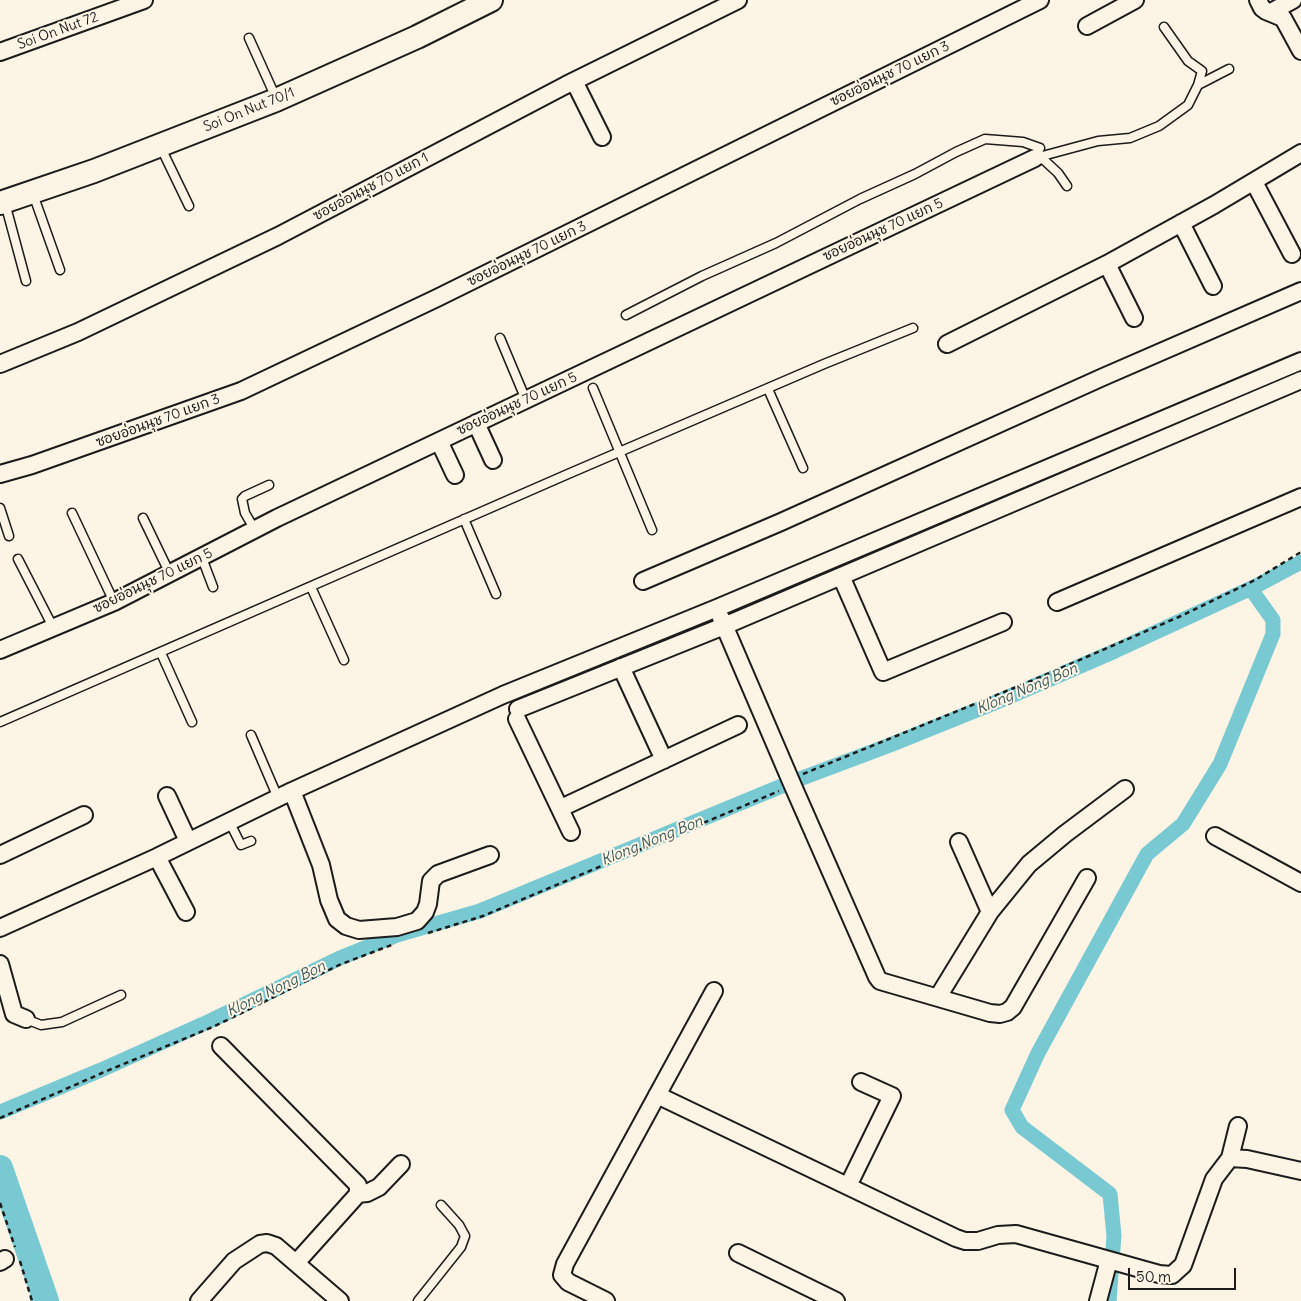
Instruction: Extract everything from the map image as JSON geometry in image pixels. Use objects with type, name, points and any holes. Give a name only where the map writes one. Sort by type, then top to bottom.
[{"type":"street","name":"Soi On Nut 72","points":[[0,52],[144,0]]},
{"type":"street","name":"Soi On Nut 70/1","points":[[2,202],[94,171],[276,100],[418,37],[491,0]]},
{"type":"street","name":"ซอยอ่อนนุช 70 แยก 1","points":[[0,364],[78,332],[278,236],[574,81],[738,0]]},
{"type":"street","name":"ซอยอ่อนนุช 70 แยก 3","points":[[0,474],[32,466],[241,391],[437,298],[1040,0]]},
{"type":"street","points":[[1087,26],[1135,0]]},
{"type":"street","points":[[1258,0],[1262,8],[1283,18],[1301,51]]},
{"type":"street","points":[[1271,12],[1293,0]]},
{"type":"street","points":[[574,81],[602,137]]},
{"type":"street","points":[[947,344],[1107,264],[1254,182],[1301,153]]},
{"type":"street","name":"ซอยอ่อนนุช 70 แยก 5","points":[[0,650],[114,602],[255,530],[476,423],[1035,158]]},
{"type":"street","points":[[1254,182],[1292,254]]},
{"type":"street","points":[[1181,223],[1213,286]]},
{"type":"street","points":[[1107,264],[1134,318]]},
{"type":"street","points":[[643,580],[781,522],[1103,377],[1301,291]]},
{"type":"street","points":[[0,928],[157,857],[285,794],[503,695],[716,608],[1301,361]]},
{"type":"street","points":[[571,832],[517,714],[621,667],[724,626],[1301,380]]},
{"type":"street","points":[[476,423],[493,460]]},
{"type":"street","points":[[439,441],[455,475]]},
{"type":"street","points":[[1057,602],[1301,496]]},
{"type":"street","points":[[841,576],[883,672],[1003,622]]},
{"type":"street","points":[[716,608],[877,977],[885,984],[938,997],[990,1013],[1000,1014],[1013,1007],[1087,878]]},
{"type":"street","points":[[621,667],[664,760]]},
{"type":"street","points":[[561,808],[738,725]]},
{"type":"street","points":[[938,997],[990,912],[1029,864],[1125,789]]},
{"type":"street","points":[[285,794],[320,865],[337,919],[346,926],[359,930],[397,927],[417,921],[425,912],[431,881],[438,874],[490,855]]},
{"type":"street","points":[[166,796],[188,841]]},
{"type":"street","points":[[0,854],[84,816]]},
{"type":"street","points":[[1215,836],[1301,883]]},
{"type":"street","points":[[959,842],[990,912]]},
{"type":"street","points":[[157,857],[186,912]]},
{"type":"street","points":[[0,964],[14,1014],[26,1019]]},
{"type":"street","points":[[606,1301],[568,1282],[562,1275],[565,1264],[714,991]]},
{"type":"street","points":[[221,1046],[358,1185],[358,1194],[296,1263]]},
{"type":"street","points":[[848,1186],[892,1096],[861,1082]]},
{"type":"street","points":[[657,1095],[956,1238],[965,1241],[978,1241],[998,1235],[1016,1234],[1159,1274],[1172,1275],[1183,1265],[1214,1179],[1230,1158],[1238,1126]]},
{"type":"street","points":[[1230,1158],[1247,1159],[1301,1171]]},
{"type":"street","points":[[358,1194],[368,1193],[379,1187],[401,1164]]},
{"type":"street","points":[[199,1301],[234,1261],[260,1244],[267,1243],[276,1246],[340,1301]]},
{"type":"street","points":[[738,1253],[815,1296],[836,1301]]},
{"type":"street","points":[[1098,1301],[1109,1260]]},
{"type":"lane","points":[[1035,158],[1098,141],[1130,138],[1159,126],[1188,105],[1198,85],[1202,71],[1188,61],[1164,27]]},
{"type":"lane","points":[[249,38],[276,100]]},
{"type":"lane","points":[[1198,85],[1229,69]]},
{"type":"lane","points":[[626,315],[702,276],[776,243],[956,152],[985,140],[1023,142],[1040,148],[1035,158]]},
{"type":"lane","points":[[160,146],[189,206]]},
{"type":"lane","points":[[1035,158],[1044,160],[1058,173],[1067,186]]},
{"type":"lane","points":[[32,192],[60,270]]},
{"type":"lane","points":[[2,202],[26,281]]},
{"type":"lane","points":[[0,722],[162,653],[619,452],[913,328]]},
{"type":"lane","points":[[500,338],[526,400]]},
{"type":"lane","points":[[593,388],[652,530]]},
{"type":"lane","points":[[768,389],[803,468]]},
{"type":"lane","points":[[255,530],[245,513],[242,499],[244,496],[269,485]]},
{"type":"lane","points":[[0,508],[9,536]]},
{"type":"lane","points":[[72,513],[114,602]]},
{"type":"lane","points":[[143,518],[170,574]]},
{"type":"lane","points":[[464,519],[496,594]]},
{"type":"lane","points":[[202,558],[213,587]]},
{"type":"lane","points":[[18,559],[53,627]]},
{"type":"lane","points":[[311,587],[344,660]]},
{"type":"lane","points":[[162,653],[192,722]]},
{"type":"lane","points":[[252,735],[285,794]]},
{"type":"lane","points":[[229,821],[241,845],[251,841]]},
{"type":"lane","points":[[26,1019],[41,1026],[62,1022],[121,995]]},
{"type":"lane","points":[[418,1301],[461,1246],[465,1236],[441,1205]]},
{"type":"path","points":[[427,933],[483,916],[791,779],[1031,681],[1181,616],[1255,580],[1301,552]]},
{"type":"path","points":[[0,1118],[215,1026],[339,965],[400,942]]},
{"type":"waterway","name":"Klong Nong Bon","points":[[0,1112],[101,1070],[212,1020],[340,958],[397,935],[480,911],[789,783],[1004,699],[1115,651],[1258,585],[1301,562]]},
{"type":"waterway","points":[[1109,1301],[1114,1236],[1110,1194],[1022,1127],[1012,1110],[1038,1053],[1147,854],[1183,824],[1220,764],[1273,634],[1273,620],[1251,589]]},
{"type":"waterway","name":"Klong Nong Bon","points":[[0,1168],[46,1301]]}]
